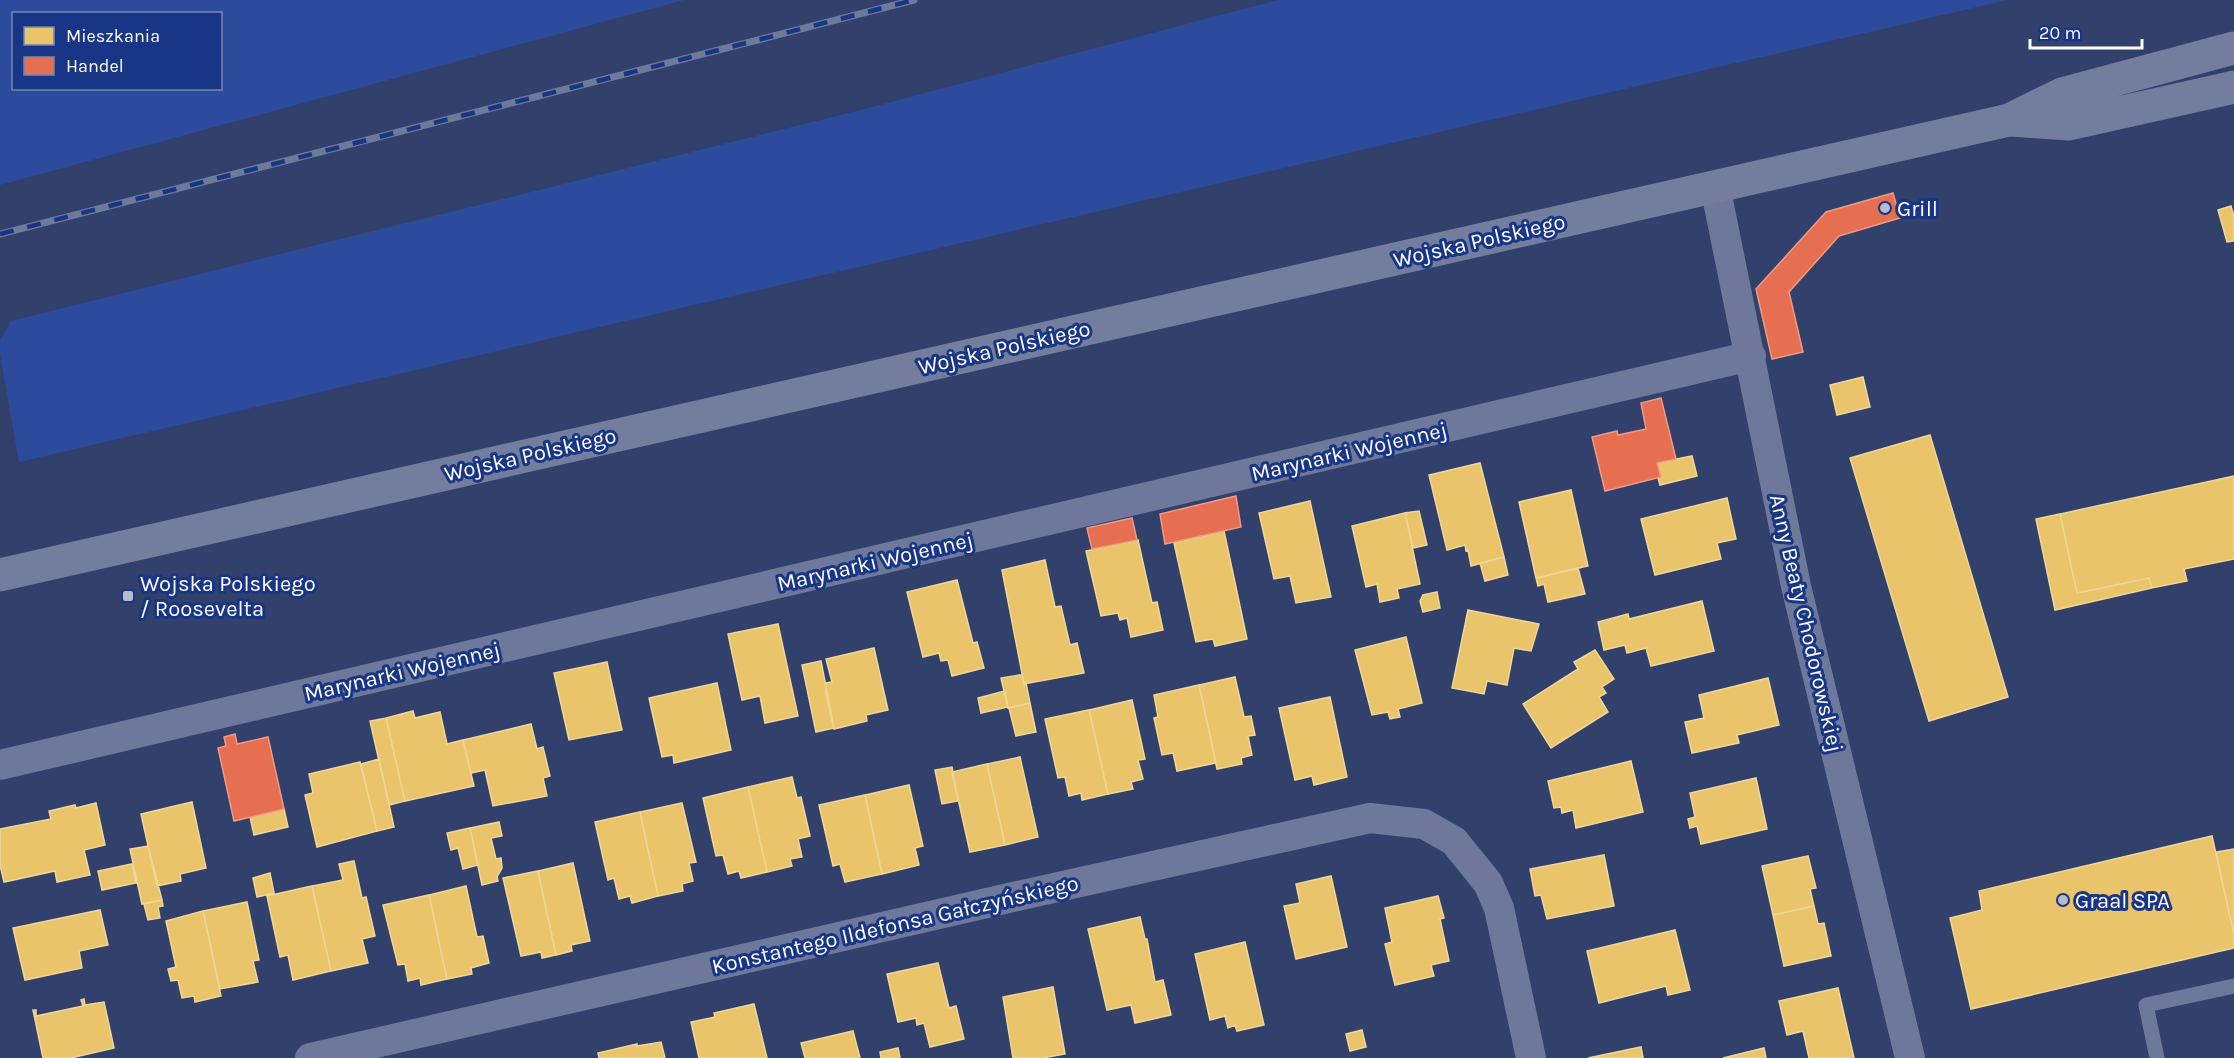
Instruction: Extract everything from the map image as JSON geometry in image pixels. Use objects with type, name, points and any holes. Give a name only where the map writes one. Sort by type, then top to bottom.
[{"type":"street","name":"Wojska Polskiego","points":[[0,574],[2009,120],[2062,94],[2234,48]]},
{"type":"street","name":"Wojska Polskiego","points":[[2009,120],[2069,124],[2234,87]]},
{"type":"street","name":"Anny Beaty Chodorowskiej","points":[[1715,186],[1796,586],[1910,1058]]},
{"type":"street","name":"Marynarki Wojennej","points":[[0,765],[1750,356]]},
{"type":"street","name":"Konstantego Ildefonsa Gałczyńskiego","points":[[310,1058],[390,1050],[1022,895],[1370,818],[1424,824],[1454,841],[1488,884],[1499,908],[1531,1058]]},
{"type":"lane","points":[[2157,1058],[2146,1005],[2234,986]]},
{"type":"shaded area","points":[[0,0],[684,0],[0,185]]},
{"type":"shaded area","points":[[1278,0],[2007,0],[19,462],[0,354],[0,340],[11,321],[861,110]]},
{"type":"building: Mieszkania","points":[[2231,206],[2234,216],[2234,241],[2227,242],[2218,210]]},
{"type":"building: Mieszkania","points":[[1863,377],[1870,407],[1837,415],[1830,385]]},
{"type":"building: Mieszkania","points":[[1930,435],[2008,697],[1929,721],[1850,458]]},
{"type":"building: Mieszkania","points":[[1692,456],[1697,476],[1660,485],[1658,478],[1661,477],[1657,463]]},
{"type":"building: Mieszkania","points":[[1480,463],[1504,557],[1471,566],[1465,545],[1447,550],[1429,475]]},
{"type":"building: Mieszkania","points":[[2234,476],[2234,559],[2184,569],[2187,581],[2152,588],[2149,578],[2077,593],[2060,514]]},
{"type":"building: Mieszkania","points":[[1571,490],[1588,566],[1536,578],[1519,502]]},
{"type":"building: Mieszkania","points":[[1727,498],[1736,539],[1717,543],[1721,559],[1655,575],[1641,519]]},
{"type":"building: Mieszkania","points":[[1310,501],[1331,597],[1296,603],[1290,576],[1274,579],[1259,513]]},
{"type":"building: Mieszkania","points":[[1419,511],[1427,545],[1413,548],[1405,513]]},
{"type":"building: Mieszkania","points":[[1405,513],[1420,584],[1397,589],[1399,598],[1380,602],[1377,584],[1366,587],[1352,526]]},
{"type":"building: Mieszkania","points":[[2060,514],[2077,593],[2149,578],[2152,588],[2055,610],[2036,519]]},
{"type":"building: Mieszkania","points":[[1224,531],[1247,639],[1215,646],[1213,639],[1196,642],[1174,543]]},
{"type":"building: Mieszkania","points":[[1138,540],[1152,603],[1157,602],[1163,630],[1131,637],[1127,618],[1120,620],[1118,613],[1101,616],[1086,551]]},
{"type":"building: Mieszkania","points":[[1504,557],[1508,575],[1485,581],[1480,563]]},
{"type":"building: Mieszkania","points":[[1045,560],[1055,607],[1061,606],[1070,645],[1077,643],[1084,673],[1024,684],[1002,570]]},
{"type":"building: Mieszkania","points":[[1578,568],[1585,594],[1548,602],[1544,584],[1538,586],[1536,578]]},
{"type":"building: Mieszkania","points":[[957,580],[973,643],[977,642],[984,668],[952,676],[948,660],[941,661],[939,653],[923,657],[907,592]]},
{"type":"building: Mieszkania","points":[[1437,592],[1440,608],[1423,612],[1420,601],[1423,595]]},
{"type":"building: Mieszkania","points":[[1702,601],[1714,651],[1651,666],[1646,648],[1627,653],[1625,645],[1604,650],[1598,622],[1628,614],[1629,619]]},
{"type":"building: Mieszkania","points":[[1468,610],[1539,624],[1531,651],[1514,648],[1507,685],[1487,681],[1484,694],[1452,688]]},
{"type":"building: Mieszkania","points":[[778,624],[798,716],[765,723],[760,696],[742,700],[728,634]]},
{"type":"building: Mieszkania","points":[[1406,637],[1422,703],[1398,709],[1400,717],[1390,719],[1388,712],[1372,715],[1355,650]]},
{"type":"building: Mieszkania","points":[[874,648],[888,710],[866,715],[867,721],[834,729],[826,693],[826,683],[832,682],[826,659]]},
{"type":"building: Mieszkania","points":[[1595,650],[1614,679],[1602,687],[1606,693],[1599,697],[1608,712],[1551,748],[1523,704],[1578,669],[1574,662]]},
{"type":"building: Mieszkania","points":[[821,661],[834,728],[816,732],[802,665]]},
{"type":"building: Mieszkania","points":[[607,662],[622,730],[569,740],[554,673]]},
{"type":"building: Mieszkania","points":[[1022,675],[1030,703],[1008,708],[1001,678]]},
{"type":"building: Mieszkania","points":[[1235,677],[1244,717],[1251,716],[1255,735],[1248,736],[1252,755],[1241,758],[1242,764],[1217,769],[1199,685]]},
{"type":"building: Mieszkania","points":[[1768,678],[1779,725],[1737,735],[1739,743],[1692,753],[1685,722],[1704,718],[1699,695]]},
{"type":"building: Mieszkania","points":[[717,683],[731,750],[674,763],[673,755],[662,757],[649,698]]},
{"type":"building: Mieszkania","points":[[1199,685],[1216,763],[1177,771],[1173,753],[1162,755],[1154,718],[1158,717],[1154,695]]},
{"type":"building: Mieszkania","points":[[1005,691],[1008,707],[981,713],[978,698]]},
{"type":"building: Mieszkania","points":[[1330,697],[1347,777],[1314,785],[1312,776],[1295,780],[1279,708]]},
{"type":"building: Mieszkania","points":[[1132,700],[1145,759],[1138,760],[1143,779],[1131,782],[1133,789],[1108,794],[1089,710]]},
{"type":"building: Mieszkania","points":[[1030,703],[1036,732],[1016,736],[1009,708]]},
{"type":"building: Mieszkania","points":[[1089,710],[1108,794],[1082,800],[1081,793],[1069,796],[1065,777],[1058,778],[1045,719]]},
{"type":"building: Mieszkania","points":[[413,711],[415,718],[440,712],[447,744],[463,740],[474,786],[405,801],[386,718]]},
{"type":"building: Mieszkania","points":[[386,718],[405,801],[389,805],[370,721]]},
{"type":"building: Mieszkania","points":[[531,724],[537,749],[543,747],[550,776],[543,778],[547,796],[493,806],[485,770],[471,773],[463,740]]},
{"type":"building: Mieszkania","points":[[1020,757],[1038,837],[1005,845],[987,764]]},
{"type":"building: Mieszkania","points":[[379,759],[394,827],[377,831],[361,764]]},
{"type":"building: Mieszkania","points":[[1631,761],[1643,812],[1576,828],[1573,810],[1562,813],[1561,807],[1554,808],[1548,781]]},
{"type":"building: Mieszkania","points":[[360,762],[377,831],[317,847],[305,795],[313,793],[309,774]]},
{"type":"building: Mieszkania","points":[[987,764],[1005,845],[970,852],[952,772]]},
{"type":"building: Mieszkania","points":[[952,767],[958,801],[942,804],[935,770]]},
{"type":"building: Mieszkania","points":[[792,777],[797,798],[801,797],[810,836],[798,839],[802,857],[790,859],[792,866],[767,872],[748,787]]},
{"type":"building: Mieszkania","points":[[1756,778],[1767,829],[1701,844],[1697,826],[1690,828],[1688,819],[1695,817],[1690,793]]},
{"type":"building: Mieszkania","points":[[909,785],[923,846],[915,848],[919,865],[882,874],[865,795]]},
{"type":"building: Mieszkania","points":[[748,787],[767,872],[741,878],[739,871],[728,874],[723,855],[716,856],[703,798]]},
{"type":"building: Mieszkania","points":[[865,795],[882,874],[845,882],[840,864],[833,866],[819,805]]},
{"type":"building: Mieszkania","points":[[192,802],[206,868],[180,874],[181,881],[157,886],[141,814]]},
{"type":"building: Mieszkania","points":[[96,803],[105,845],[84,850],[90,875],[57,882],[55,871],[4,882],[0,865],[0,829],[51,819],[49,811]]},
{"type":"building: Mieszkania","points":[[682,803],[696,862],[689,863],[693,881],[682,884],[683,891],[658,896],[640,812]]},
{"type":"building: Mieszkania","points":[[284,809],[288,827],[254,835],[250,817]]},
{"type":"building: Mieszkania","points":[[640,812],[658,896],[632,903],[630,896],[619,899],[614,878],[608,880],[595,822]]},
{"type":"building: Mieszkania","points":[[499,822],[502,836],[491,838],[496,859],[501,858],[502,868],[497,877],[498,881],[482,885],[470,828]]},
{"type":"building: Mieszkania","points":[[470,828],[478,865],[463,869],[458,848],[451,850],[447,833]]},
{"type":"building: Mieszkania","points":[[2212,836],[2234,935],[2234,948],[1971,1009],[1950,918],[1982,910],[1979,891]]},
{"type":"building: Mieszkania","points":[[148,846],[162,900],[142,904],[130,849]]},
{"type":"building: Mieszkania","points":[[2234,849],[2234,935],[2216,852]]},
{"type":"building: Mieszkania","points":[[1604,855],[1614,906],[1547,919],[1541,895],[1535,896],[1530,869]]},
{"type":"building: Mieszkania","points":[[1808,856],[1816,888],[1810,889],[1814,906],[1773,915],[1762,866]]},
{"type":"building: Mieszkania","points":[[354,861],[362,898],[366,897],[375,936],[362,939],[368,963],[331,971],[312,886],[343,880],[339,864]]},
{"type":"building: Mieszkania","points":[[573,863],[590,941],[571,945],[572,951],[556,955],[538,871]]},
{"type":"building: Mieszkania","points":[[132,864],[136,883],[102,890],[98,871]]},
{"type":"building: Mieszkania","points":[[538,871],[556,955],[542,958],[541,952],[521,956],[503,878]]},
{"type":"building: Mieszkania","points":[[270,873],[274,893],[257,897],[253,878]]},
{"type":"building: Mieszkania","points":[[1331,876],[1347,947],[1296,959],[1284,906],[1300,903],[1296,884]]},
{"type":"building: Mieszkania","points":[[312,886],[331,971],[293,980],[288,955],[280,957],[267,896]]},
{"type":"building: Mieszkania","points":[[466,886],[477,937],[483,936],[489,963],[471,968],[472,974],[447,979],[429,895]]},
{"type":"building: Mieszkania","points":[[429,895],[447,979],[421,985],[420,978],[408,981],[405,964],[398,965],[383,905]]},
{"type":"building: Mieszkania","points":[[1438,896],[1444,918],[1440,919],[1449,961],[1431,965],[1434,976],[1395,985],[1385,944],[1392,942],[1385,908]]},
{"type":"building: Mieszkania","points":[[162,900],[163,906],[158,907],[160,918],[148,920],[144,904]]},
{"type":"building: Mieszkania","points":[[247,902],[259,960],[253,961],[258,982],[220,989],[203,911]]},
{"type":"building: Mieszkania","points":[[1814,906],[1818,924],[1824,923],[1831,956],[1784,966],[1773,915]]},
{"type":"building: Mieszkania","points":[[100,910],[108,945],[79,951],[82,968],[25,980],[13,928]]},
{"type":"building: Mieszkania","points":[[203,911],[221,996],[195,1002],[194,996],[182,998],[178,980],[171,981],[168,969],[176,967],[166,921]]},
{"type":"building: Mieszkania","points":[[1140,917],[1145,939],[1147,939],[1155,982],[1163,980],[1171,1015],[1135,1023],[1131,1005],[1107,1010],[1088,929]]},
{"type":"building: Mieszkania","points":[[1675,930],[1690,990],[1668,995],[1666,986],[1599,1003],[1587,951]]},
{"type":"building: Mieszkania","points":[[1245,942],[1264,1025],[1237,1031],[1235,1025],[1228,1028],[1225,1016],[1210,1020],[1195,954]]},
{"type":"building: Mieszkania","points":[[938,963],[949,1008],[956,1006],[964,1039],[930,1047],[924,1023],[917,1025],[916,1018],[898,1022],[887,974]]},
{"type":"building: Mieszkania","points":[[1053,987],[1065,1054],[1043,1058],[1013,1058],[1003,997]]},
{"type":"building: Mieszkania","points":[[1838,988],[1854,1058],[1809,1058],[1803,1031],[1787,1035],[1779,1001]]},
{"type":"building: Mieszkania","points":[[84,999],[85,1005],[104,1002],[114,1048],[71,1058],[43,1058],[33,1010],[36,1010],[36,1016],[83,1006],[81,1000]]},
{"type":"building: Mieszkania","points":[[754,1004],[767,1058],[699,1058],[691,1022],[715,1017],[714,1013]]},
{"type":"building: Mieszkania","points":[[1362,1030],[1366,1047],[1350,1051],[1346,1034]]},
{"type":"building: Mieszkania","points":[[853,1031],[860,1058],[805,1058],[801,1043]]},
{"type":"building: Mieszkania","points":[[661,1042],[665,1058],[599,1058],[598,1053],[637,1044],[637,1046]]},
{"type":"building: Mieszkania","points":[[1641,1047],[1643,1058],[1588,1058]]},
{"type":"building: Mieszkania","points":[[898,1048],[900,1058],[881,1058],[880,1052]]},
{"type":"building: Mieszkania","points":[[1764,1048],[1766,1058],[1723,1058]]},
{"type":"building: Handel","points":[[1893,193],[1900,218],[1839,236],[1789,292],[1803,352],[1772,359],[1756,289],[1826,212]]},
{"type":"building: Handel","points":[[1661,398],[1676,459],[1657,463],[1661,477],[1605,491],[1592,437],[1617,431],[1618,435],[1646,429],[1641,403]]},
{"type":"building: Handel","points":[[1236,496],[1241,527],[1165,544],[1160,514]]},
{"type":"building: Handel","points":[[1132,518],[1137,540],[1092,549],[1087,528]]},
{"type":"building: Handel","points":[[235,734],[237,744],[268,737],[284,809],[234,821],[218,748],[226,746],[224,737]]},
{"type":"railway","points":[[0,234],[914,0]]},
{"type":"place","name":"Grill","points":[[1885,208]]},
{"type":"place","name":"Wojska Polskiego / Roosevelta","points":[[128,596]]},
{"type":"place","name":"Graal SPA","points":[[2063,900]]}]
